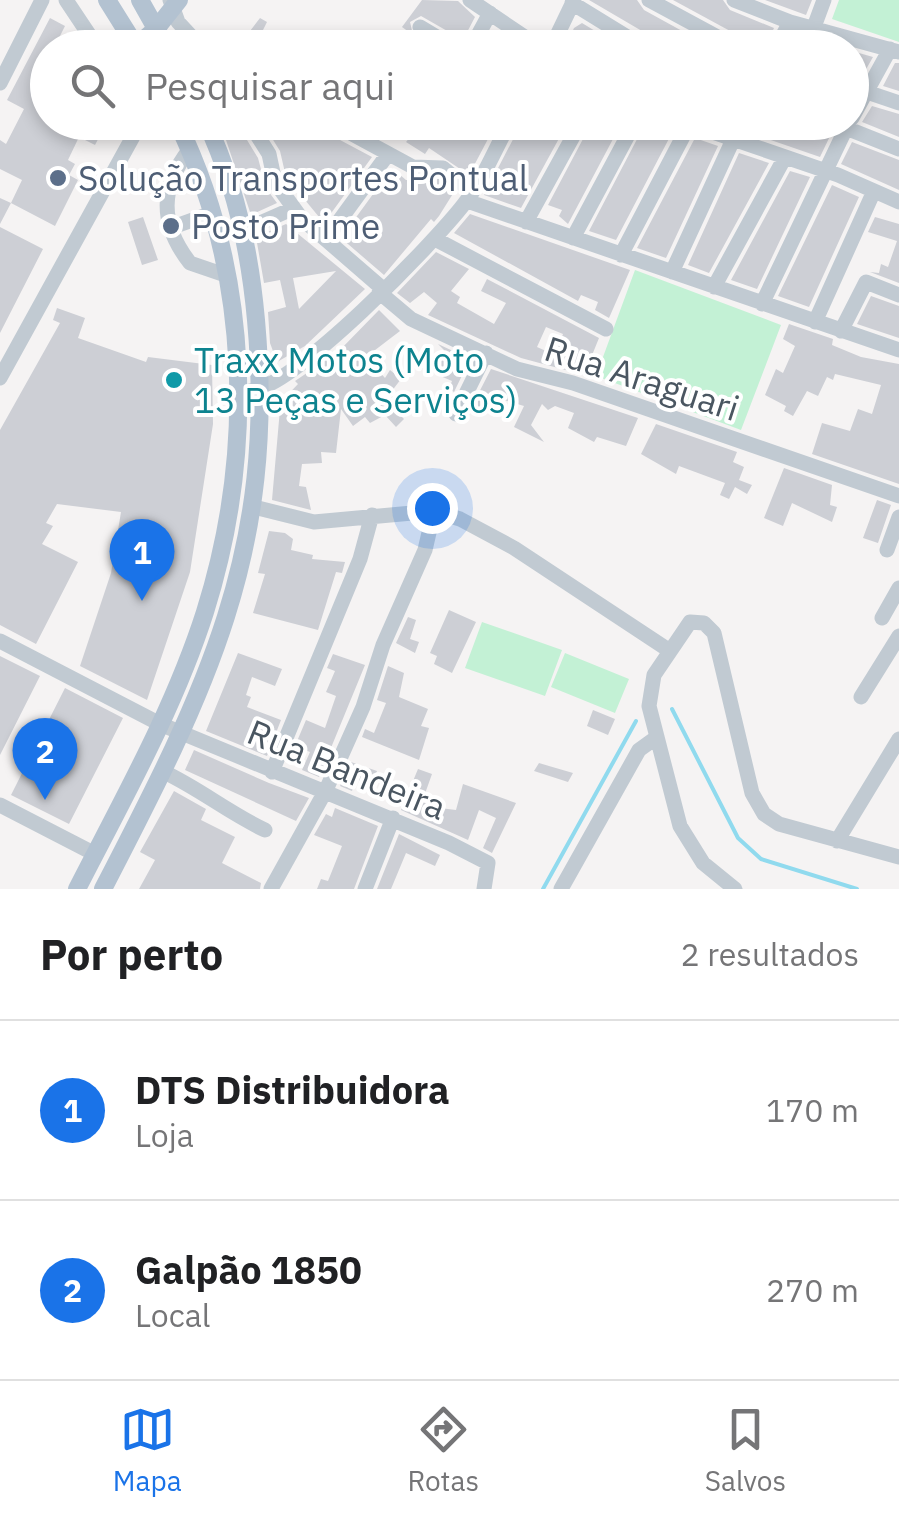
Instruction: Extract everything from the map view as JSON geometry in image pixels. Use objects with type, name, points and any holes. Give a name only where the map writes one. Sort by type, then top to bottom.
[{"type":"main road","points":[[107,0],[126,30]]},
{"type":"main road","points":[[140,0],[156,29],[174,3]]},
{"type":"main road","points":[[77,889],[160,724],[204,613],[233,488],[239,392],[228,276],[212,214],[186,140]]},
{"type":"main road","points":[[104,889],[164,772],[232,604],[254,507],[262,390],[253,287],[242,231],[212,140]]},
{"type":"street","points":[[0,83],[42,0]]},
{"type":"street","points":[[66,0],[86,30]]},
{"type":"street","points":[[470,0],[515,30]]},
{"type":"street","points":[[649,0],[705,30]]},
{"type":"street","points":[[734,0],[790,22],[825,30]]},
{"type":"street","points":[[814,27],[824,0]]},
{"type":"street","points":[[559,30],[573,1],[618,30]]},
{"type":"street","points":[[174,3],[186,30]]},
{"type":"street","points":[[480,30],[490,13]]},
{"type":"street","points":[[786,30],[790,22]]},
{"type":"street","points":[[420,26],[426,30]]},
{"type":"street","points":[[869,43],[895,50],[869,78]]},
{"type":"street","points":[[869,92],[899,103]]},
{"type":"street","points":[[869,134],[899,149]]},
{"type":"street","points":[[2,371],[132,140]]},
{"type":"street","name":"Rua Araguari","points":[[259,140],[269,154],[275,182],[314,232],[326,238],[410,318],[516,369],[572,383],[899,496]]},
{"type":"street","points":[[363,140],[413,167],[443,168],[469,197],[526,222],[899,350]]},
{"type":"street","points":[[239,392],[262,390],[311,355],[434,239],[469,197],[500,140]]},
{"type":"street","points":[[526,222],[570,140]]},
{"type":"street","points":[[574,238],[626,140]]},
{"type":"street","points":[[621,254],[678,140]]},
{"type":"street","points":[[672,272],[728,140],[825,171],[899,202]]},
{"type":"street","points":[[762,304],[837,140]]},
{"type":"street","points":[[190,148],[170,175],[166,190],[173,227],[190,263],[228,276]]},
{"type":"street","points":[[326,238],[388,154]]},
{"type":"street","points":[[714,287],[784,159]]},
{"type":"street","points":[[815,322],[874,191]]},
{"type":"street","points":[[242,231],[294,208]]},
{"type":"street","points":[[173,227],[212,214]]},
{"type":"street","points":[[434,239],[606,329]]},
{"type":"street","points":[[841,331],[866,282],[899,295]]},
{"type":"street","points":[[456,414],[486,353]]},
{"type":"street","points":[[254,507],[314,522],[434,511],[460,518],[514,548],[668,649]]},
{"type":"street","points":[[270,889],[326,790],[425,550],[434,511]]},
{"type":"street","points":[[272,772],[360,559],[372,515]]},
{"type":"street","points":[[887,550],[899,517]]},
{"type":"street","points":[[882,618],[899,588]]},
{"type":"street","points":[[735,889],[704,863],[686,839],[657,737],[649,690],[685,624],[699,622],[712,629],[758,808],[779,824],[899,858]]},
{"type":"street","points":[[861,696],[899,636]]},
{"type":"street","name":"Rua Bandeira","points":[[0,642],[160,724],[393,818],[488,863],[490,870],[484,889]]},
{"type":"street","points":[[562,889],[639,750],[657,737]]},
{"type":"street","points":[[837,841],[899,739]]},
{"type":"street","points":[[164,772],[202,789],[228,812],[265,830]]},
{"type":"street","points":[[0,805],[95,854]]},
{"type":"street","points":[[366,889],[393,818]]},
{"type":"green space","points":[[839,0],[899,0],[899,42],[869,30],[832,19]]},
{"type":"green space","points":[[635,270],[781,325],[741,430],[596,376]]},
{"type":"green space","points":[[482,622],[562,650],[545,696],[465,668]]},
{"type":"green space","points":[[565,653],[629,679],[615,713],[551,687]]},
{"type":"building","points":[[422,0],[458,1],[475,17],[468,30],[446,30],[421,16],[410,22],[412,30],[402,27]]},
{"type":"building","points":[[589,0],[637,0],[644,10],[680,30],[640,30]]},
{"type":"building","points":[[673,0],[723,0],[730,10],[774,28],[728,30]]},
{"type":"building","points":[[765,0],[812,0],[806,15]]},
{"type":"building","points":[[50,18],[65,26],[63,30],[44,30]]},
{"type":"building","points":[[260,18],[267,22],[263,30],[251,30]]},
{"type":"building","points":[[582,23],[593,30],[573,30]]},
{"type":"building","points":[[30,56],[30,140],[78,140],[68,160],[75,164],[69,175],[78,180],[55,226],[11,203],[22,180],[0,169],[0,140],[6,144],[24,109],[7,100]]},
{"type":"building","points":[[895,63],[899,63],[899,91],[883,86]]},
{"type":"building","points":[[872,106],[899,114],[899,137],[869,125]]},
{"type":"building","points":[[226,140],[247,140],[258,158],[266,188],[277,203],[251,215]]},
{"type":"building","points":[[273,140],[340,140],[372,157],[324,223],[286,177]]},
{"type":"building","points":[[487,140],[469,175],[429,148],[425,154],[406,142]]},
{"type":"building","points":[[513,140],[558,140],[521,208],[484,195]]},
{"type":"building","points":[[582,140],[612,140],[568,224],[559,216],[562,210],[548,205]]},
{"type":"building","points":[[637,140],[668,140],[616,240],[589,231]]},
{"type":"building","points":[[694,140],[718,146],[666,258],[637,248]]},
{"type":"building","points":[[771,140],[828,140],[820,157]]},
{"type":"building","points":[[852,142],[899,160],[899,190],[841,164]]},
{"type":"building","points":[[739,153],[769,163],[709,273],[688,265]]},
{"type":"building","points":[[392,168],[406,180],[439,179],[454,192],[434,222],[431,219],[384,275],[341,238]]},
{"type":"building","points":[[790,171],[810,177],[757,289],[731,280]]},
{"type":"building","points":[[832,185],[859,197],[809,307],[778,296]]},
{"type":"building","points":[[0,198],[11,203],[0,224]]},
{"type":"building","points":[[470,214],[630,270],[609,318],[595,310],[598,302],[581,295],[578,301],[454,233]]},
{"type":"building","points":[[143,217],[158,260],[142,265],[128,222]]},
{"type":"building","points":[[875,217],[899,224],[899,283],[870,272],[879,273],[881,264],[888,267],[897,241],[868,232]]},
{"type":"building","points":[[286,224],[365,289],[305,346],[277,362],[270,343],[268,312],[286,307],[280,280],[264,283],[256,237]],"holes":[[[336,271],[299,309],[293,278]]]},
{"type":"building","points":[[0,227],[43,249],[0,333]]},
{"type":"building","points":[[436,252],[469,269],[451,291],[460,297],[457,303],[494,324],[506,303],[481,291],[487,279],[599,338],[584,375],[521,358],[428,315],[437,303],[424,292],[410,303],[397,293]],"holes":[[[546,327],[563,334],[555,355],[537,347]]]},
{"type":"building","points":[[871,296],[899,306],[899,338],[857,324]]},
{"type":"building","points":[[57,308],[85,318],[78,338],[146,362],[148,357],[212,365],[213,424],[190,572],[147,700],[80,666],[111,573],[121,512],[57,504],[46,523],[53,526],[42,544],[78,562],[36,644],[0,625],[0,430],[60,323],[53,320]]},
{"type":"building","points":[[379,310],[400,331],[366,357],[385,378],[390,370],[401,379],[385,400],[404,419],[396,427],[385,415],[370,423],[365,417],[353,426],[341,409],[336,453],[321,452],[322,463],[302,464],[299,486],[306,487],[311,510],[272,500],[280,409],[277,406],[298,384],[295,381],[338,352]]},
{"type":"building","points":[[789,324],[833,339],[832,345],[861,357],[899,364],[899,484],[812,454],[822,423],[850,431],[858,409],[872,414],[881,385],[835,374],[833,380],[827,377],[818,396],[807,391],[793,416],[784,411],[786,406],[765,395],[776,369],[783,373],[795,346],[783,339]]},
{"type":"building","points":[[438,344],[470,359],[454,392],[449,388],[452,381],[417,366],[424,354],[432,362],[444,350]]},
{"type":"building","points":[[491,369],[638,418],[626,446],[597,437],[594,442],[568,428],[574,413],[555,406],[548,410],[542,404],[531,425],[544,442],[514,427],[524,406],[497,398],[494,404],[487,401],[482,410],[473,404]]},
{"type":"building","points":[[656,424],[737,452],[733,462],[744,467],[739,480],[752,485],[747,494],[735,487],[729,499],[720,495],[725,483],[679,466],[676,474],[641,454]]},
{"type":"building","points":[[784,468],[832,485],[830,505],[837,507],[832,522],[792,503],[783,526],[764,518]]},
{"type":"building","points":[[877,500],[891,505],[878,543],[863,538]]},
{"type":"building","points":[[269,531],[285,533],[293,539],[291,550],[313,555],[312,559],[345,562],[342,573],[336,572],[318,630],[253,613],[265,574],[258,573]]},
{"type":"building","points":[[449,610],[476,622],[452,673],[434,664],[437,656],[430,653]]},
{"type":"building","points":[[408,617],[416,620],[410,639],[419,642],[415,653],[396,643]]},
{"type":"building","points":[[238,653],[282,669],[275,686],[252,677],[246,695],[251,697],[247,707],[281,720],[267,756],[206,731]]},
{"type":"building","points":[[333,654],[365,665],[319,777],[302,770],[310,752],[295,746],[306,720],[325,728],[336,696],[326,692],[335,671],[327,668]]},
{"type":"building","points":[[0,656],[40,676],[0,755]]},
{"type":"building","points":[[388,666],[404,673],[399,697],[428,709],[421,726],[429,728],[419,760],[362,737],[365,729],[374,733],[386,703],[377,700]]},
{"type":"building","points":[[65,688],[123,718],[69,824],[11,795]]},
{"type":"building","points":[[593,710],[615,719],[608,735],[587,726]]},
{"type":"building","points":[[194,750],[309,798],[296,821],[185,770]]},
{"type":"building","points":[[351,762],[377,771],[372,786],[356,779],[352,791],[340,786]]},
{"type":"building","points":[[539,763],[573,773],[568,782],[534,771]]},
{"type":"building","points":[[418,769],[432,774],[422,802],[456,810],[463,784],[516,803],[492,853],[483,848],[496,818],[479,810],[468,840],[401,810]]},
{"type":"building","points":[[174,791],[206,809],[201,820],[235,837],[222,863],[261,883],[260,889],[139,889],[155,860],[140,852]]},
{"type":"building","points":[[335,808],[378,826],[354,889],[317,889],[321,879],[328,881],[342,846],[314,835],[326,814],[332,817]]},
{"type":"building","points":[[399,834],[440,855],[435,866],[406,853],[391,889],[377,889]]},
{"type":"waterway","points":[[672,709],[738,838],[761,859],[857,889]]},
{"type":"waterway","points":[[543,889],[636,721]]},
{"type":"place","name":"Solução Transportes Pontual","points":[[58,178]]},
{"type":"place","name":"Posto Prime","points":[[171,226]]},
{"type":"place","name":"Traxx Motos (Moto 13 Peças e Serviços)","points":[[174,380]]},
{"type":"place","name":"DTS Distribuidora","points":[[142,601]]},
{"type":"place","name":"Galpão 1850","points":[[45,800]]}]
